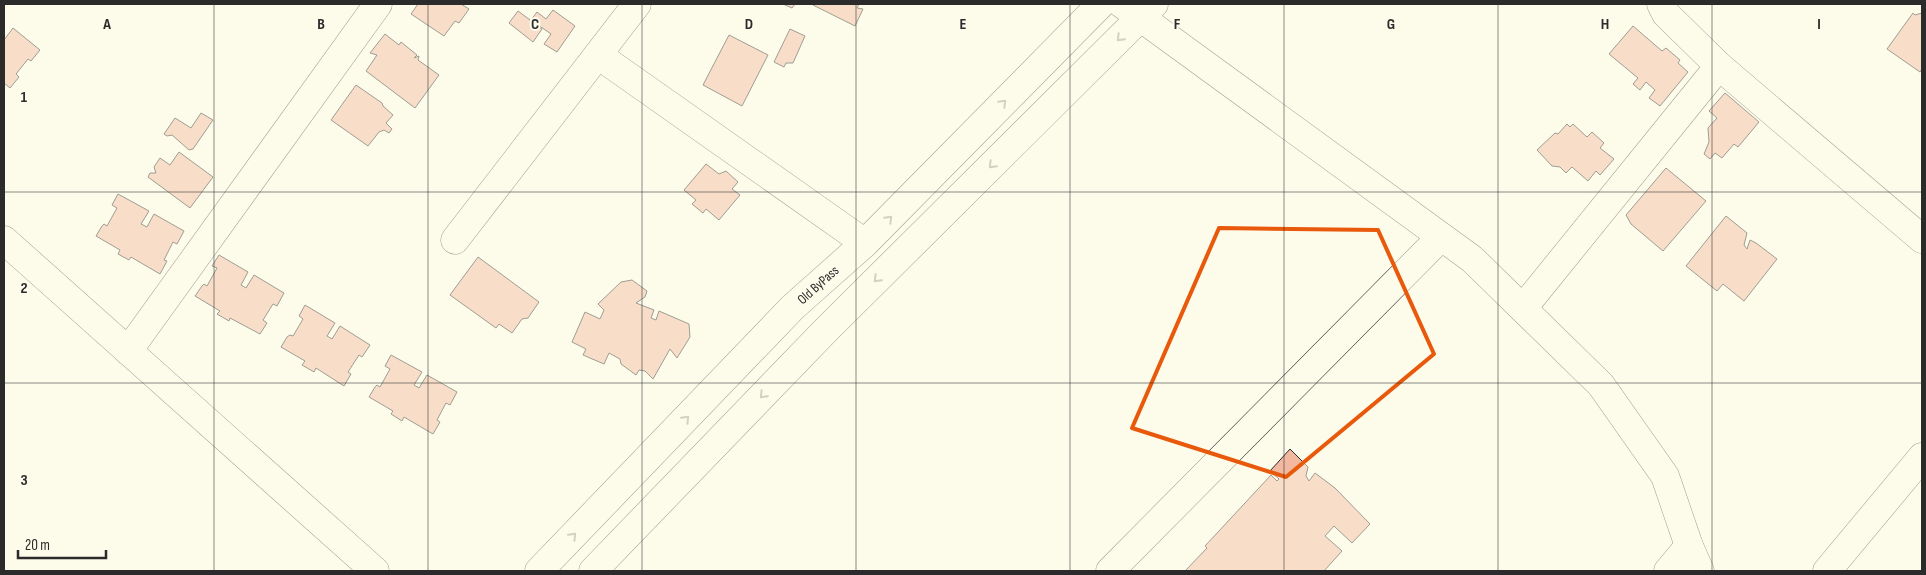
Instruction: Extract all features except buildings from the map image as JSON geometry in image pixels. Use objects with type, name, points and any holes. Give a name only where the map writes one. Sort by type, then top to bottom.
[{"type":"street","points":[[128,351],[378,4]]},
{"type":"street","points":[[455,240],[637,4]]},
{"type":"street","name":"Old ByPass","points":[[539,571],[793,307],[866,243],[1101,4]]},
{"type":"street","points":[[1661,4],[1666,14],[1720,66],[1922,239]]},
{"type":"street","points":[[593,571],[1139,8],[1472,259],[1601,385],[1665,476],[1689,546],[1700,571]]},
{"type":"street","points":[[598,54],[866,243]]},
{"type":"street","points":[[1523,308],[1720,66]]},
{"type":"street","points":[[1110,571],[1441,236]]},
{"type":"street","points":[[4,240],[375,571]]},
{"type":"street","points":[[793,307],[825,331]]},
{"type":"street","points":[[1833,569],[1922,457]]},
{"type":"street","points":[[1668,571],[1689,546]]},
{"type":"highlighted area","points":[[1219,228],[1378,230],[1434,354],[1286,477],[1132,428]]}]
